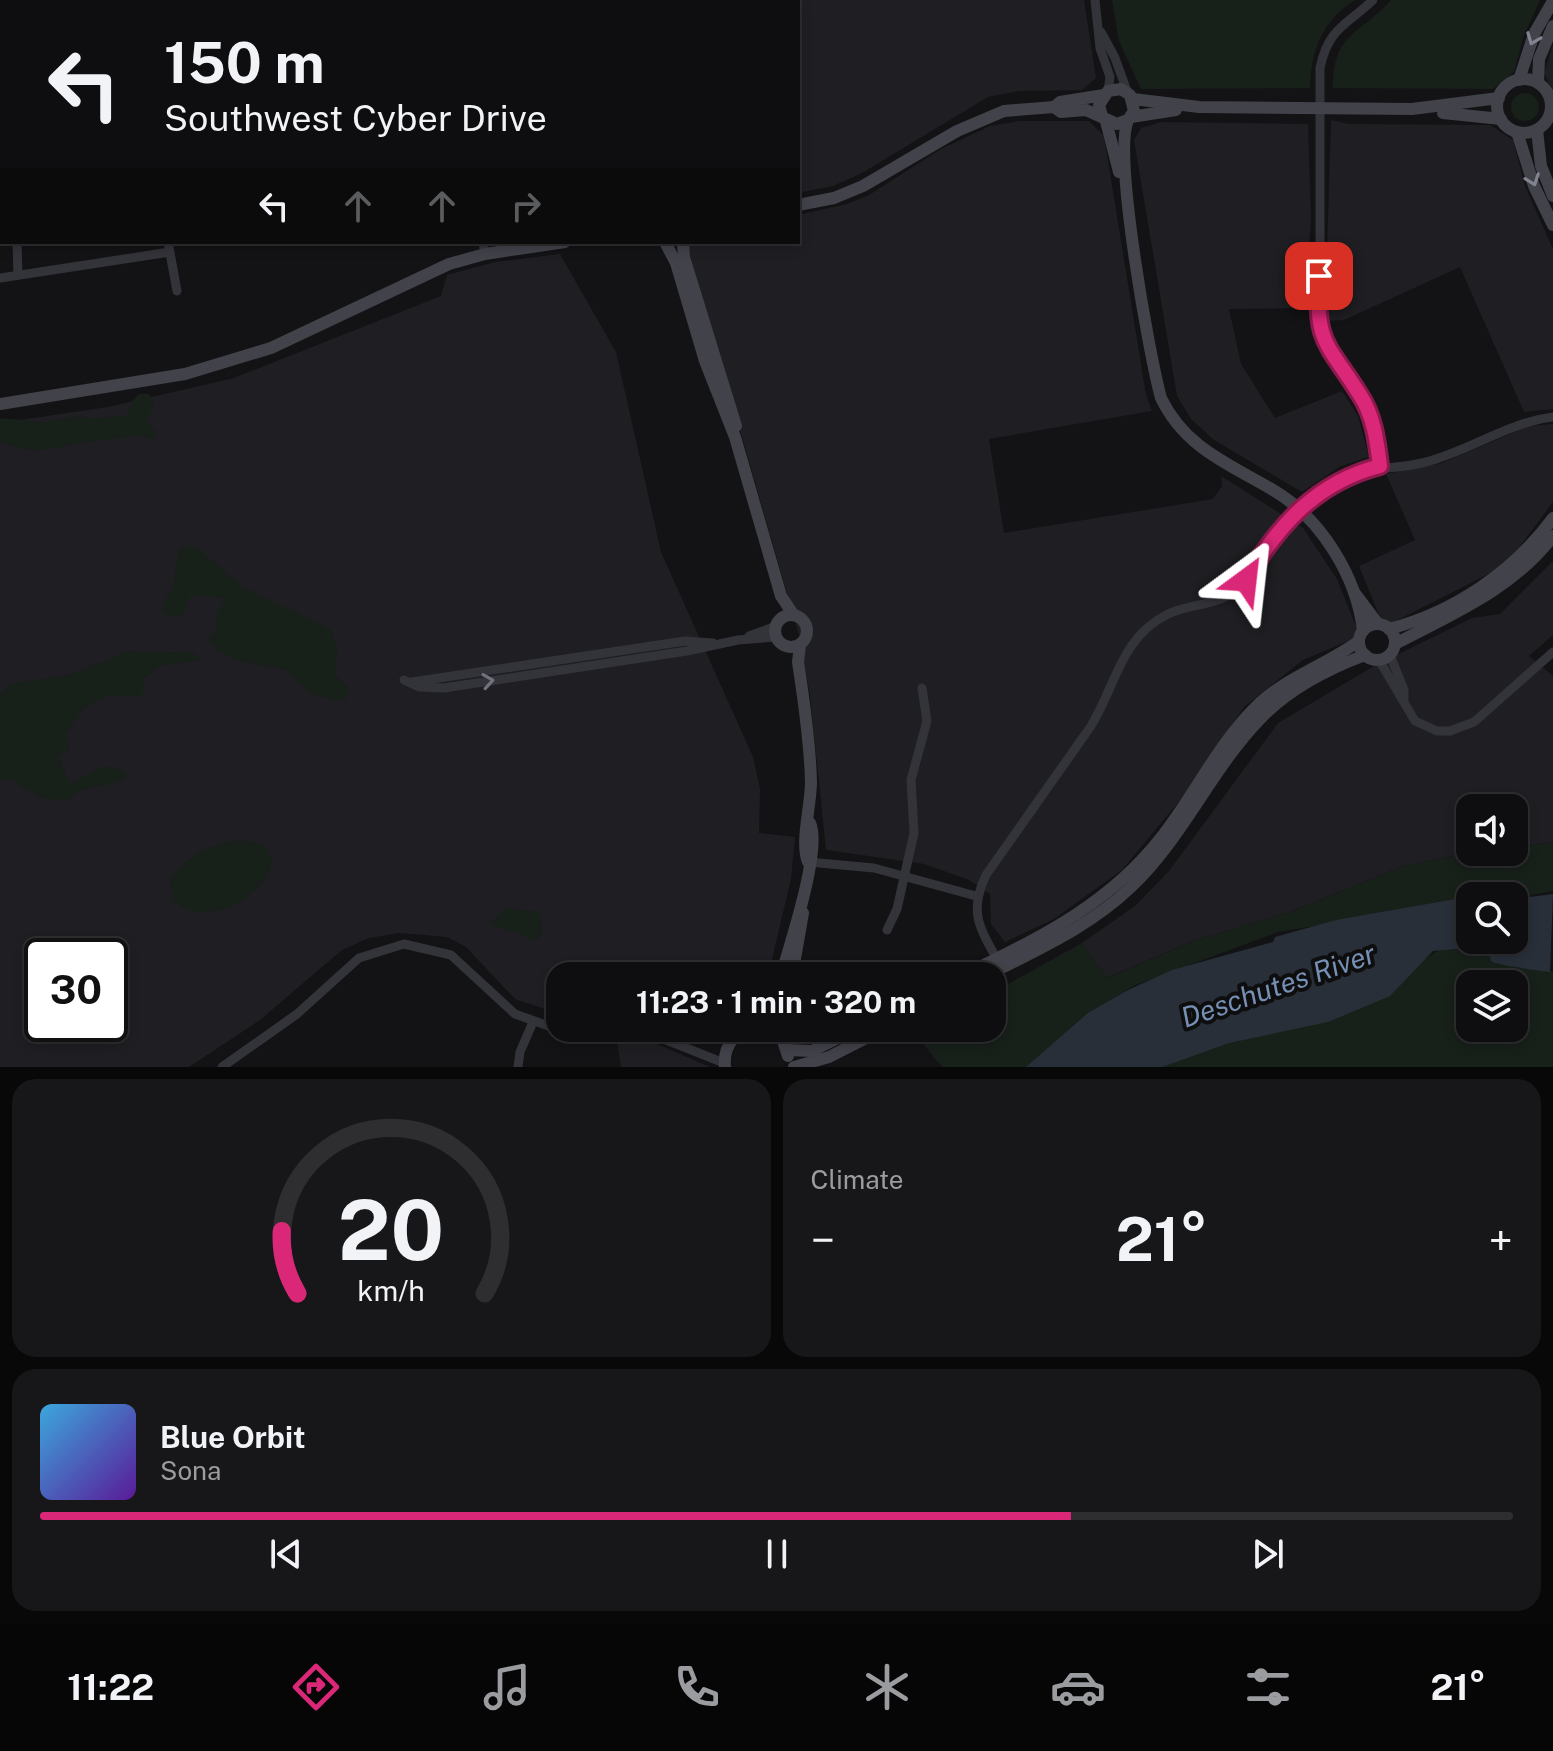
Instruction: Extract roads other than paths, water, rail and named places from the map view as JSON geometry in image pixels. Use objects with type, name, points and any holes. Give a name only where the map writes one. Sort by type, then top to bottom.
[{"type":"street","points":[[1095,0],[1101,32],[1100,48],[1110,77],[1099,105],[1124,182]]},
{"type":"street","points":[[1373,0],[1341,24],[1326,46],[1320,68],[1320,328],[1330,354],[1366,405],[1376,434],[1380,466]]},
{"type":"street","points":[[1519,80],[1534,34],[1553,1]]},
{"type":"street","points":[[1538,83],[1539,59],[1553,26]]},
{"type":"street","points":[[1101,32],[1130,95],[1130,119],[1123,139],[1124,182],[1155,374],[1167,410],[1196,446],[1276,491],[1300,511],[1331,547],[1354,592],[1384,626],[1395,691],[1415,721],[1437,731],[1458,730],[1474,722],[1553,652]]},
{"type":"street","points":[[1501,119],[1499,98],[1510,84],[1519,80],[1538,83],[1552,100],[1551,117],[1537,130],[1517,132]]},
{"type":"street","points":[[800,205],[834,198],[863,186],[981,118],[1004,111],[1054,107],[1060,102],[1106,93],[1199,107],[1412,109],[1501,119],[1517,132],[1534,186],[1553,225]]},
{"type":"street","points":[[1412,109],[1499,98]]},
{"type":"street","points":[[1054,107],[1061,112],[1083,110],[1117,124],[1199,107]]},
{"type":"street","points":[[1537,130],[1541,166],[1553,196]]},
{"type":"street","points":[[17,244],[18,275]]},
{"type":"street","points":[[0,404],[161,380],[229,362],[271,348],[484,248],[538,244]]},
{"type":"street","points":[[670,244],[705,361],[735,437],[781,596],[807,627],[806,637],[794,646]]},
{"type":"street","points":[[683,244],[684,257],[736,424],[735,437]]},
{"type":"street","points":[[0,278],[169,247],[177,291]]},
{"type":"street","points":[[691,312],[698,316],[704,335],[713,347]]},
{"type":"street","points":[[998,962],[981,931],[976,896],[986,875],[1091,726],[1104,705],[1119,662],[1147,626],[1167,614],[1233,593],[1246,580],[1269,542],[1335,481],[1380,466],[1421,463],[1457,452],[1525,421],[1553,417]]},
{"type":"street","points":[[1001,962],[1055,930],[1121,882],[1159,840],[1217,754],[1260,703],[1361,636],[1425,615],[1485,585],[1522,555],[1553,518]]},
{"type":"street","points":[[1002,962],[1049,947],[1131,888],[1165,852],[1261,718],[1301,687],[1365,655],[1388,653],[1496,589],[1520,572],[1553,536]]},
{"type":"street","points":[[1354,592],[1365,655]]},
{"type":"street","points":[[777,628],[781,596]]},
{"type":"street","points":[[408,681],[430,689],[444,688],[687,651],[777,628],[793,614]]},
{"type":"street","points":[[777,628],[794,646],[798,662],[809,746],[810,823],[814,832],[814,852],[808,862],[802,899],[785,962]]},
{"type":"street","points":[[887,930],[905,876],[914,833],[911,780],[927,721],[922,688]]},
{"type":"street","points":[[808,862],[839,862],[976,896]]},
{"type":"street","points":[[795,962],[803,931],[802,899]]},
{"type":"street","points":[[222,1067],[297,1014],[359,958],[404,944],[451,955],[467,966],[501,1003],[533,1022],[546,1026]]},
{"type":"street","points":[[518,1067],[520,1052],[533,1022]]},
{"type":"street","points":[[669,1042],[724,1065],[731,1042]]},
{"type":"street","points":[[784,1042],[792,1067],[829,1057],[858,1042]]},
{"type":"street","points":[[790,1042],[812,1051],[830,1042]]},
{"type":"water","points":[[1553,894],[1550,972],[1491,961],[1490,954],[1528,954],[1528,897]]},
{"type":"water","name":"Deschutes River","points":[[1456,899],[1456,949],[1433,951],[1390,996],[1328,1022],[1229,1043],[1162,1067],[1026,1067],[1088,1013],[1128,990],[1172,970],[1273,942],[1275,937],[1336,920]]}]
